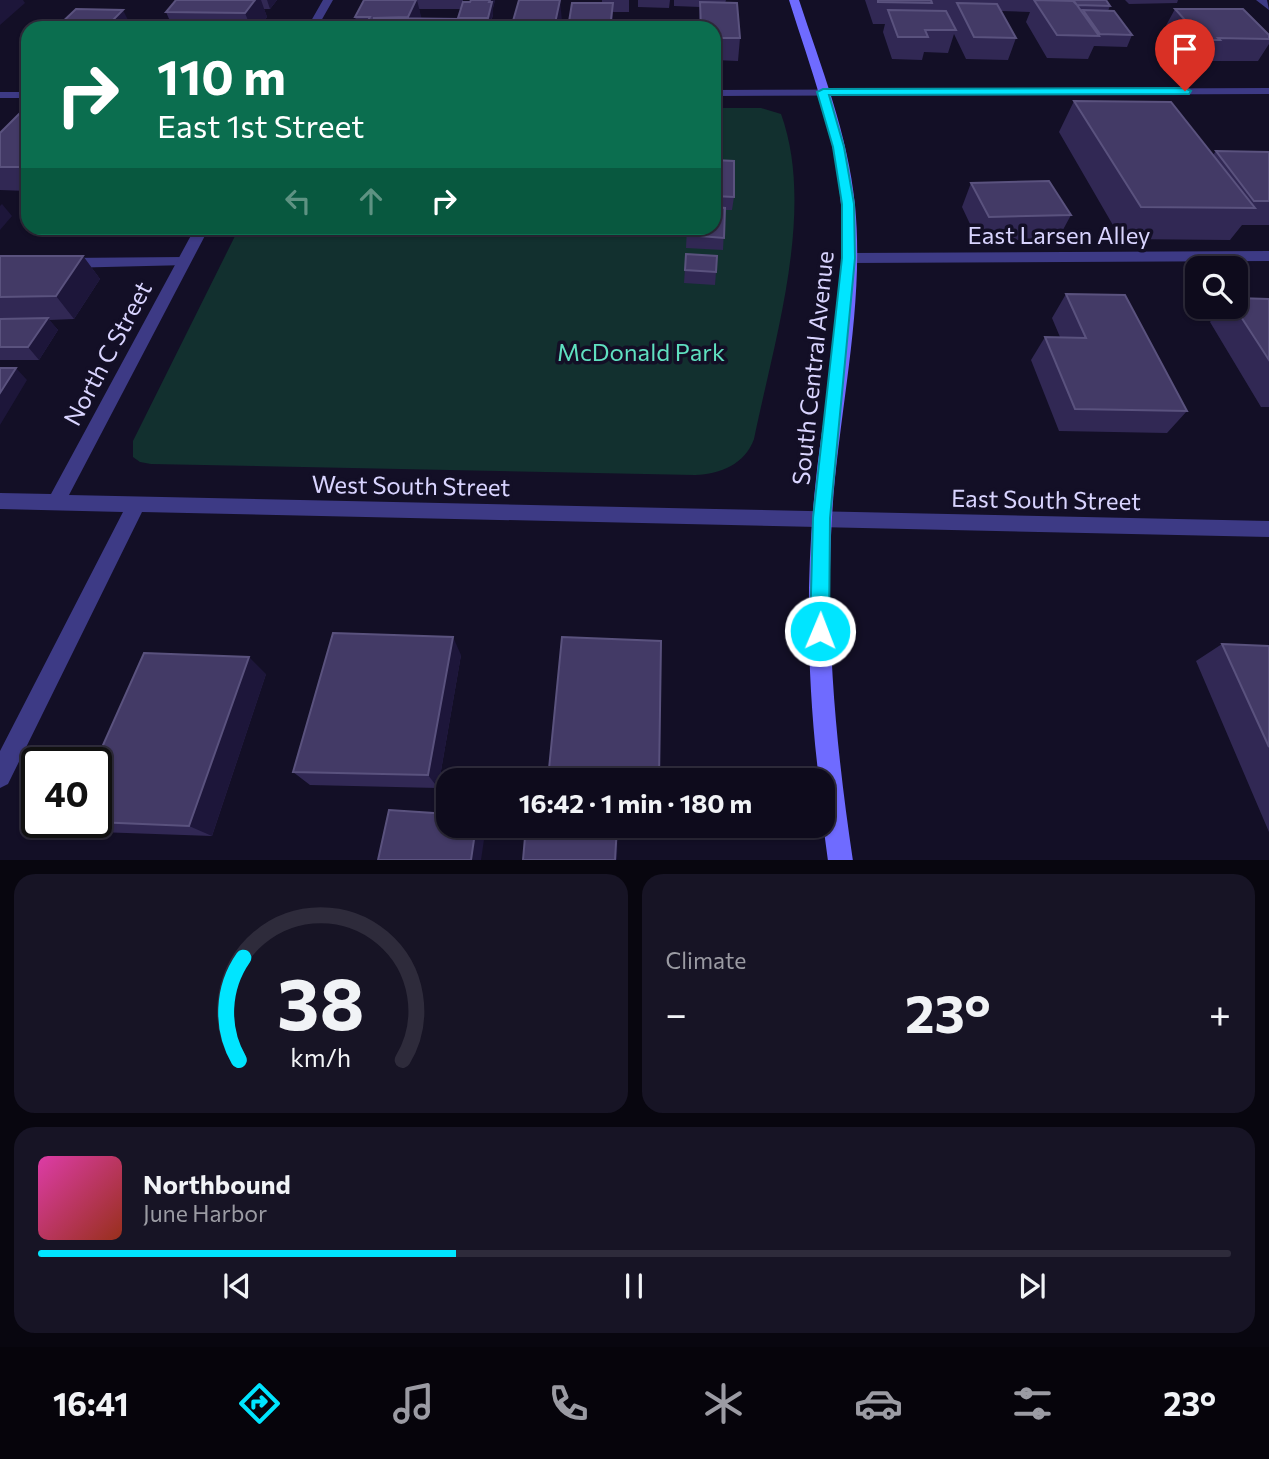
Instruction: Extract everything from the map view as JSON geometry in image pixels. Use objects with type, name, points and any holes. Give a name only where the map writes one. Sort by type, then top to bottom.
[{"type":"street","points":[[316,21],[328,0]]},
{"type":"street","name":"South Central Avenue","points":[[794,0],[838,147],[848,204],[849,258],[821,518],[822,670],[828,772],[841,860]]},
{"type":"street","points":[[1261,0],[1269,7]]},
{"type":"street","points":[[721,93],[1269,91]]},
{"type":"street","points":[[0,95],[21,95]]},
{"type":"street","name":"North C Street","points":[[56,502],[198,235]]},
{"type":"street","name":"East Larsen Alley","points":[[849,258],[1269,256]]},
{"type":"street","points":[[52,263],[183,262]]},
{"type":"street","name":"West South Street","points":[[0,501],[821,518]]},
{"type":"street","points":[[0,776],[137,504]]},
{"type":"street","name":"East South Street","points":[[821,518],[1269,529]]},
{"type":"green space","name":"McDonald Park","points":[[721,108],[761,108],[781,114],[791,152],[794,192],[788,276],[754,439],[745,455],[731,466],[695,475],[151,464],[140,462],[133,457],[133,441],[236,235],[721,235]]},
{"type":"building","points":[[176,0],[255,0],[245,13],[166,12]]},
{"type":"building","points":[[364,0],[416,0],[408,17],[373,18],[461,19],[368,21],[370,17],[355,17]]},
{"type":"building","points":[[519,0],[560,0],[556,21],[513,21]]},
{"type":"building","points":[[931,0],[932,3],[878,2]]},
{"type":"building","points":[[1034,0],[1074,1],[1099,36],[1057,35]]},
{"type":"building","points":[[1072,0],[1106,0],[1110,6],[1077,5]]},
{"type":"building","points":[[463,2],[492,2],[488,18],[458,18]]},
{"type":"building","points":[[700,2],[737,3],[740,38],[721,38],[721,21],[701,21]]},
{"type":"building","points":[[572,3],[613,3],[611,21],[569,21]]},
{"type":"building","points":[[957,3],[997,4],[1016,38],[974,37]]},
{"type":"building","points":[[76,9],[123,10],[112,21],[63,21]]},
{"type":"building","points":[[1175,9],[1243,9],[1269,35],[1269,39],[1203,40]]},
{"type":"building","points":[[888,10],[946,11],[956,30],[925,30],[928,37],[898,37]]},
{"type":"building","points":[[1083,10],[1114,11],[1132,35],[1100,34]]},
{"type":"building","points":[[1074,101],[1171,102],[1255,208],[1141,207]]},
{"type":"building","points":[[21,112],[21,167],[0,167],[0,133]]},
{"type":"building","points":[[1216,151],[1269,152],[1269,201],[1254,201]]},
{"type":"building","points":[[721,160],[734,161],[734,197],[721,196]]},
{"type":"building","points":[[1049,181],[1071,215],[989,217],[971,183]]},
{"type":"building","points":[[721,208],[725,208],[724,238],[687,235],[721,235]]},
{"type":"building","points":[[686,254],[717,256],[716,272],[685,270]]},
{"type":"building","points":[[0,256],[83,256],[56,296],[0,297]]},
{"type":"building","points":[[1066,294],[1125,295],[1187,411],[1075,409],[1045,337],[1086,338]]},
{"type":"building","points":[[1248,298],[1269,299],[1269,360],[1242,319],[1248,319]]},
{"type":"building","points":[[48,318],[28,347],[0,347],[0,319]]},
{"type":"building","points":[[0,368],[16,368],[0,393]]},
{"type":"building","points":[[333,633],[453,637],[428,775],[293,772]]},
{"type":"building","points":[[562,637],[661,641],[659,768],[549,768]]},
{"type":"building","points":[[1222,644],[1269,646],[1269,747]]},
{"type":"building","points":[[144,653],[249,657],[189,826],[112,823],[112,747],[102,747]]},
{"type":"building","points":[[389,810],[436,813],[436,838],[474,838],[471,860],[378,860]]},
{"type":"building","points":[[525,838],[616,838],[615,860],[523,860]]},
{"type":"route","points":[[820,631],[821,518],[849,258],[848,204],[838,147],[823,92],[1185,91]]}]
